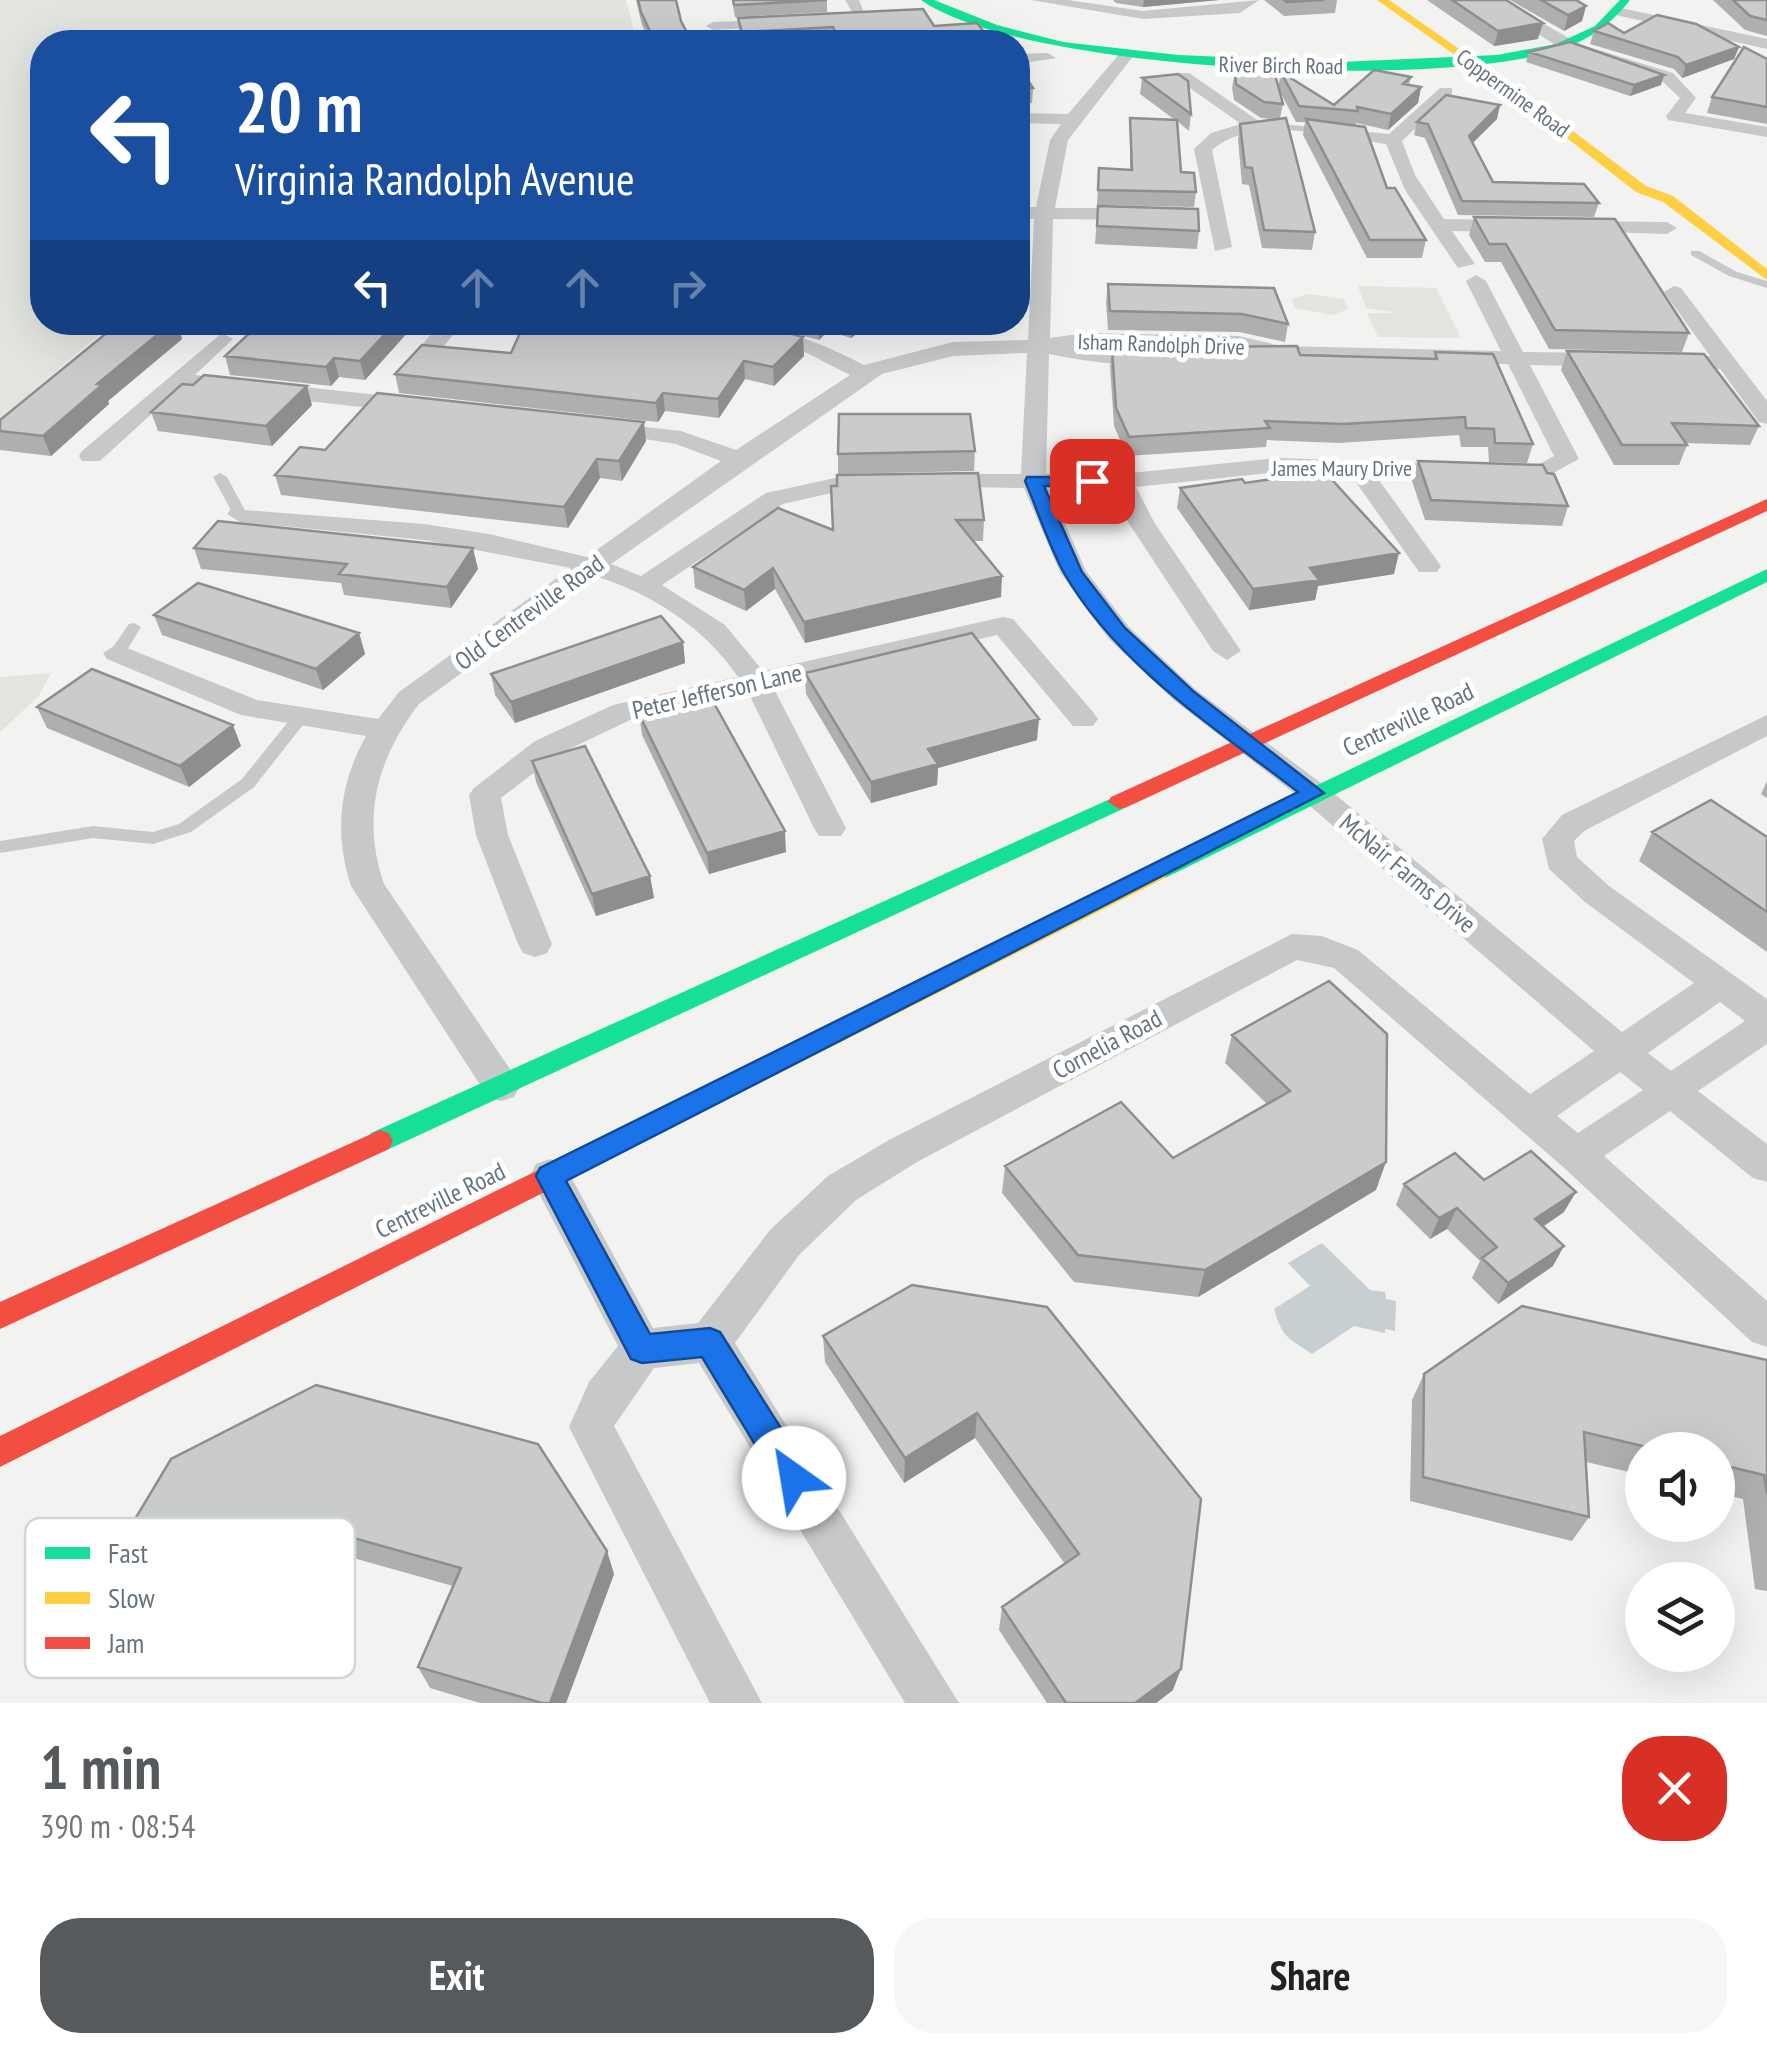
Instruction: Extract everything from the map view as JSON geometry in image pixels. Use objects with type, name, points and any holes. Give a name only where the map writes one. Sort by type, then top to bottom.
[{"type":"main road","name":"Coppermine Road","points":[[1382,0],[1641,190],[1668,198],[1763,275]]},
{"type":"main road","name":"River Birch Road","points":[[1030,36],[1126,55],[1275,67],[1466,58],[1563,44],[1598,31],[1623,6]]},
{"type":"main road","name":"River Birch Road","points":[[926,7],[1004,30]]},
{"type":"main road","name":"Coppermine Road","points":[[1641,190],[1639,201],[1667,228],[1767,307]]},
{"type":"main road","name":"Centreville Road","points":[[0,1316],[1767,504]]},
{"type":"main road","name":"Centreville Road","points":[[0,1452],[1314,793],[1514,701],[1767,575]]},
{"type":"street","points":[[852,0],[854,18],[880,16]]},
{"type":"street","points":[[1038,0],[1143,15],[1240,9],[1252,0]]},
{"type":"street","points":[[1493,0],[1563,44],[1678,84],[1688,98],[1674,116],[1767,132]]},
{"type":"street","points":[[1671,21],[1684,5]]},
{"type":"street","points":[[1623,6],[1767,44]]},
{"type":"street","points":[[714,30],[711,19],[798,22]]},
{"type":"street","name":"McNair Farms Drive","points":[[1126,55],[1060,140],[1044,214],[1046,261],[1034,481],[1074,572],[1118,632],[1186,695],[1314,793],[1622,1053],[1767,1166]]},
{"type":"street","points":[[1030,59],[1048,58]]},
{"type":"street","points":[[1182,76],[1256,127]]},
{"type":"street","points":[[1222,247],[1204,216],[1204,150],[1216,136],[1256,127],[1393,140],[1446,91]]},
{"type":"street","points":[[1030,118],[1072,120]]},
{"type":"street","name":"James Maury Drive","points":[[642,586],[774,498],[848,482],[1121,481],[1278,466],[1538,474],[1567,459],[1470,272],[1442,225],[1414,198],[1393,140]]},
{"type":"street","points":[[1030,213],[1157,215]]},
{"type":"street","points":[[1442,225],[1667,228]]},
{"type":"street","points":[[1030,261],[1046,261]]},
{"type":"street","points":[[1674,292],[1767,417]]},
{"type":"street","points":[[429,349],[442,335]]},
{"type":"street","points":[[773,335],[805,343],[864,374]]},
{"type":"street","points":[[91,456],[222,338]]},
{"type":"street","name":"Isham Randolph Drive","points":[[1042,346],[1090,356],[1281,353],[1726,363]]},
{"type":"street","name":"Old Centreville Road","points":[[501,1086],[368,886],[359,865],[354,844],[357,800],[365,766],[381,729],[409,698],[739,459],[864,374],[896,360],[954,349],[1042,346]]},
{"type":"street","points":[[176,380],[431,408]]},
{"type":"street","points":[[569,422],[648,430],[739,459]]},
{"type":"street","points":[[1357,466],[1428,566]]},
{"type":"street","points":[[1121,481],[1142,522],[1227,651]]},
{"type":"street","points":[[240,514],[536,548],[642,586],[717,632],[755,682],[830,828]]},
{"type":"street","name":"Peter Jefferson Lane","points":[[536,944],[492,835],[486,795],[546,748],[623,712],[1002,625],[1083,719]]},
{"type":"street","points":[[117,653],[251,708],[381,729]]},
{"type":"street","points":[[1576,1154],[1767,1022],[1585,883],[1561,861],[1558,839],[1573,823],[1767,724]]},
{"type":"street","name":"Cornelia Road","points":[[710,1342],[785,1242],[842,1188],[903,1150],[1292,946],[1322,949],[1346,958],[1576,1154],[1767,1328]]},
{"type":"street","points":[[1529,1114],[1720,984]]},
{"type":"street","points":[[550,1176],[642,1349]]},
{"type":"street","points":[[736,1703],[591,1428],[605,1397],[642,1349],[710,1342],[934,1703]]},
{"type":"lane","points":[[1695,253],[1733,274],[1763,275]]},
{"type":"lane","points":[[220,477],[240,514]]},
{"type":"lane","points":[[117,653],[134,627]]},
{"type":"lane","points":[[0,847],[94,832],[153,838],[184,828],[248,783],[302,716]]},
{"type":"shaded area","points":[[0,0],[626,0],[634,30],[30,30],[30,335],[99,335],[0,419]]},
{"type":"shaded area","points":[[1358,286],[1436,288],[1461,338],[1378,337],[1367,313],[1397,313],[1366,308]]},
{"type":"shaded area","points":[[1308,294],[1344,299],[1348,309],[1333,315],[1294,308],[1292,299]]},
{"type":"shaded area","points":[[51,673],[39,696],[0,732],[0,677]]},
{"type":"shaded area","points":[[1322,1243],[1370,1290],[1385,1292],[1386,1299],[1396,1301],[1395,1331],[1385,1329],[1385,1333],[1354,1326],[1312,1354],[1287,1336],[1274,1309],[1310,1286],[1288,1263]]},
{"type":"building","points":[[638,0],[676,0],[686,30],[649,30]]},
{"type":"building","points":[[733,0],[827,0],[734,5]]},
{"type":"building","points":[[1452,0],[1506,0],[1543,23],[1498,31]]},
{"type":"building","points":[[1541,0],[1576,0],[1586,6],[1568,15]]},
{"type":"building","points":[[1733,0],[1767,0],[1767,20],[1750,16]]},
{"type":"building","points":[[923,9],[934,26],[977,23],[983,30],[833,27],[741,30],[738,18]]},
{"type":"building","points":[[1657,15],[1696,24],[1739,47],[1686,65],[1678,57],[1594,31],[1608,23],[1624,33]]},
{"type":"building","points":[[1570,42],[1664,75],[1634,85],[1529,52]]},
{"type":"building","points":[[1744,47],[1767,59],[1767,107],[1712,97]]},
{"type":"building","points":[[1273,67],[1283,104],[1264,102],[1236,84],[1235,72]]},
{"type":"building","points":[[1374,70],[1411,77],[1403,84],[1421,87],[1391,114],[1357,107],[1358,111],[1299,106],[1281,72],[1334,105]]},
{"type":"building","points":[[1178,74],[1188,81],[1191,114],[1142,78]]},
{"type":"building","points":[[1446,95],[1500,105],[1469,136],[1493,182],[1584,184],[1599,203],[1462,201],[1428,124],[1417,122]]},
{"type":"building","points":[[1130,118],[1177,120],[1181,172],[1194,173],[1196,192],[1098,190],[1099,168],[1132,170]]},
{"type":"building","points":[[1286,118],[1315,232],[1264,230],[1252,168],[1245,167],[1240,124]]},
{"type":"building","points":[[1306,119],[1365,127],[1387,188],[1395,188],[1426,240],[1370,240]]},
{"type":"building","points":[[1098,206],[1198,209],[1199,231],[1097,226]]},
{"type":"building","points":[[1474,217],[1615,219],[1689,333],[1555,330],[1506,244],[1489,244]]},
{"type":"building","points":[[1108,284],[1274,288],[1288,324],[1242,314],[1110,311]]},
{"type":"building","points":[[104,335],[157,335],[97,384],[102,385],[43,436],[0,431],[0,420]]},
{"type":"building","points":[[247,335],[384,335],[360,361],[334,358],[326,367],[225,356]]},
{"type":"building","points":[[519,335],[803,337],[773,367],[744,361],[718,399],[663,393],[656,403],[395,374],[422,345],[511,353]]},
{"type":"building","points":[[1297,346],[1300,355],[1437,359],[1435,352],[1493,354],[1533,444],[1495,443],[1494,429],[1466,428],[1465,417],[1343,424],[1265,421],[1270,428],[1129,437],[1116,408],[1112,348]]},
{"type":"building","points":[[1567,351],[1704,354],[1759,426],[1672,423],[1687,445],[1622,445]]},
{"type":"building","points":[[204,375],[307,386],[266,426],[151,412],[182,384],[193,385]]},
{"type":"building","points":[[377,393],[644,422],[619,461],[597,459],[564,507],[275,475],[300,447],[325,450]]},
{"type":"building","points":[[839,414],[970,414],[975,451],[838,454]]},
{"type":"building","points":[[1418,461],[1543,465],[1547,473],[1554,474],[1568,506],[1431,500]]},
{"type":"building","points":[[1324,471],[1399,553],[1310,568],[1319,580],[1253,589],[1180,488],[1242,479],[1245,483]]},
{"type":"building","points":[[978,473],[984,520],[956,520],[1002,576],[804,622],[773,568],[744,590],[693,567],[778,508],[833,530],[831,486],[837,486],[837,475]]},
{"type":"building","points":[[218,521],[473,548],[447,587],[339,574],[347,564],[194,548]]},
{"type":"building","points":[[198,583],[359,633],[316,669],[154,615]]},
{"type":"building","points":[[661,616],[683,642],[511,702],[491,674]]},
{"type":"building","points":[[972,633],[1039,719],[928,749],[938,764],[871,782],[805,673]]},
{"type":"building","points":[[92,669],[233,725],[180,766],[37,707]]},
{"type":"building","points":[[710,696],[785,831],[707,853],[639,714]]},
{"type":"building","points":[[585,746],[650,876],[592,894],[532,761]]},
{"type":"building","points":[[1711,800],[1767,837],[1767,912],[1652,832]]},
{"type":"building","points":[[1329,981],[1387,1034],[1386,1162],[1205,1270],[1078,1255],[1005,1166],[1121,1102],[1173,1158],[1290,1091],[1232,1035]]},
{"type":"building","points":[[1531,1151],[1576,1192],[1535,1219],[1564,1246],[1508,1283],[1482,1258],[1497,1247],[1457,1208],[1439,1218],[1404,1184],[1455,1153],[1484,1180]]},
{"type":"building","points":[[912,1285],[1047,1307],[1201,1499],[1181,1669],[1135,1703],[1066,1703],[1002,1607],[1079,1554],[977,1413],[905,1458],[823,1336]]},
{"type":"building","points":[[1522,1306],[1767,1360],[1767,1493],[1764,1475],[1735,1468],[1735,1432],[1625,1432],[1625,1442],[1584,1432],[1589,1517],[1423,1477],[1424,1374]]},
{"type":"building","points":[[316,1385],[538,1444],[607,1551],[550,1703],[418,1667],[461,1568],[355,1538],[355,1518],[136,1518],[171,1459]]},
{"type":"traffic: fast","points":[[926,0],[1004,30]]},
{"type":"traffic: fast","points":[[1030,37],[1178,59],[1340,66],[1422,64],[1497,58],[1558,46],[1599,28],[1625,0]]},
{"type":"traffic: fast","points":[[1157,872],[1767,575]]},
{"type":"traffic: fast","points":[[380,1141],[1119,802]]},
{"type":"traffic: slow","points":[[1382,0],[1517,94],[1641,189],[1668,199],[1767,276]]},
{"type":"traffic: slow","points":[[690,1106],[1157,872]]},
{"type":"traffic: jam","points":[[1119,802],[1767,504]]},
{"type":"traffic: jam","points":[[0,1452],[690,1106]]},
{"type":"traffic: jam","points":[[0,1316],[380,1141]]},
{"type":"route","points":[[794,1478],[710,1342],[642,1349],[550,1176],[1314,793],[1186,695],[1118,632],[1074,572],[1034,481],[1092,481]]}]
